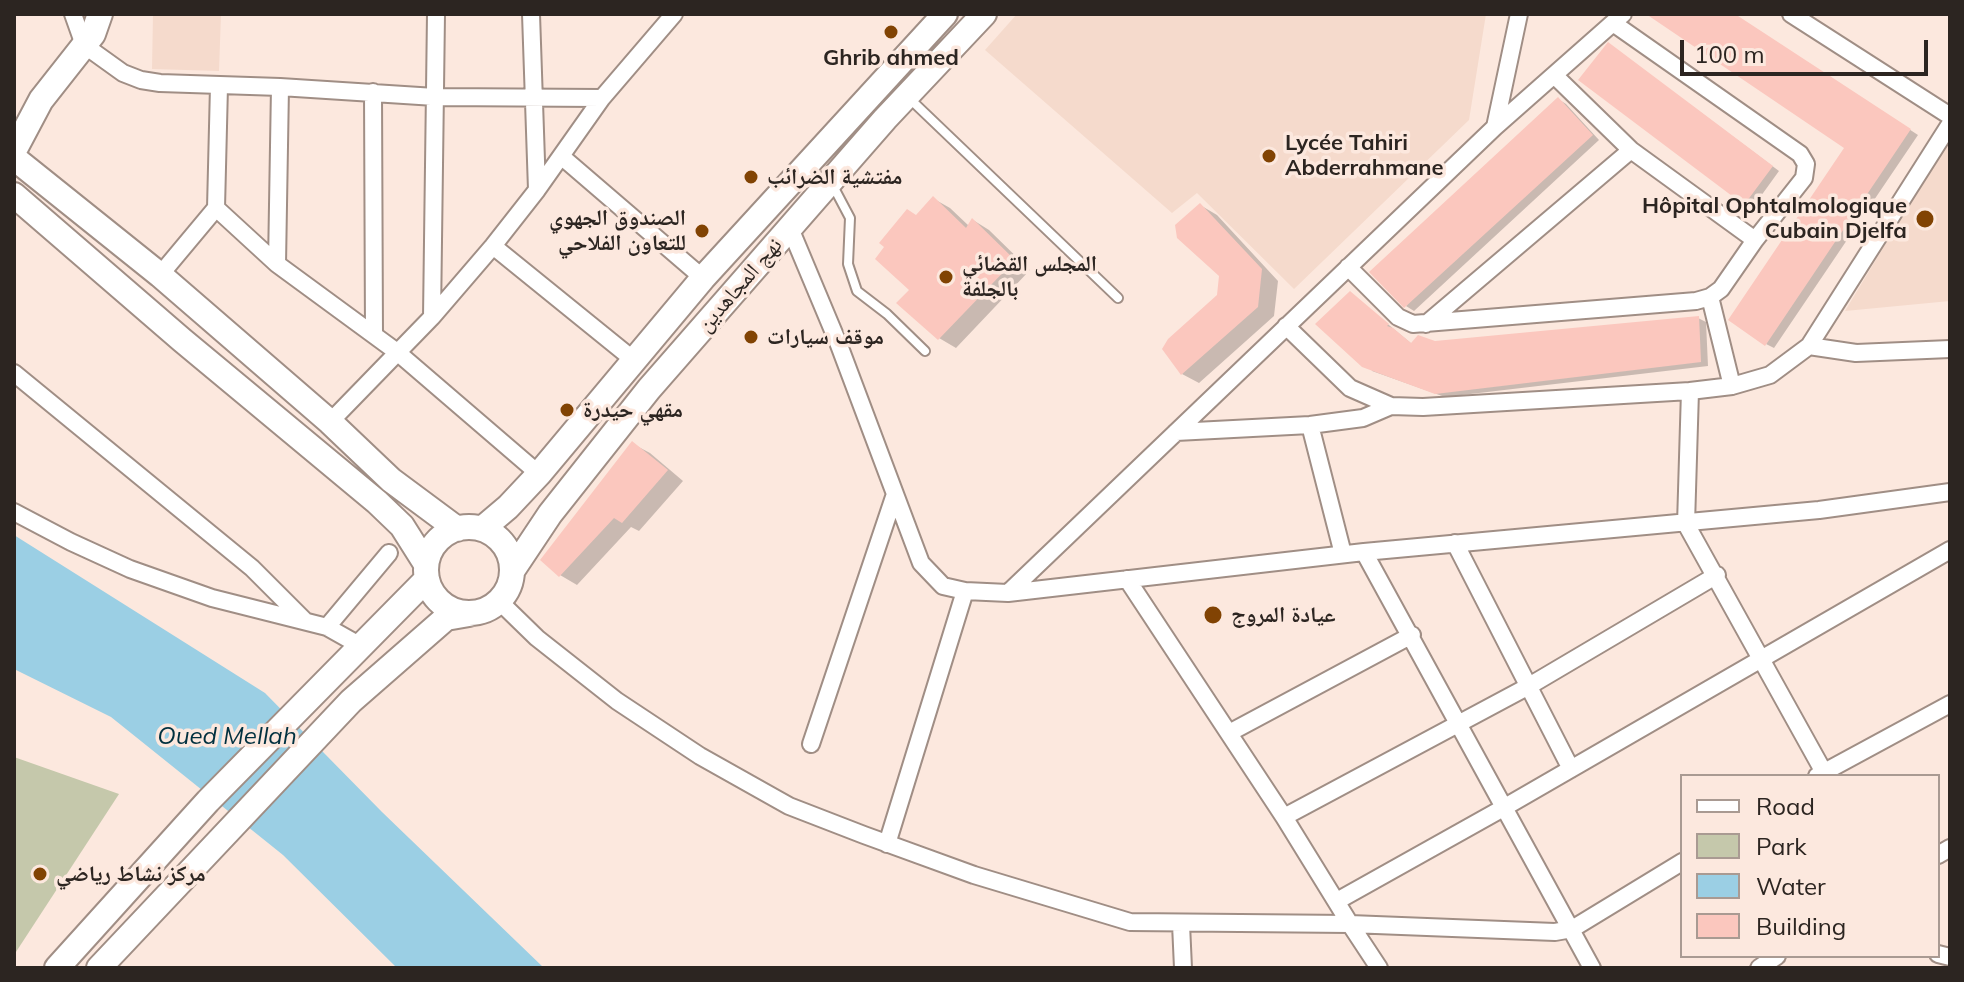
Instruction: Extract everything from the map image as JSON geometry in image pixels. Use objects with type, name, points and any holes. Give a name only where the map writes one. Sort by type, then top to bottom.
[{"type":"main road","name":"نهج المجاهدين","points":[[482,529],[539,474],[703,278],[945,14]]},
{"type":"main road","name":"نهج المجاهدين","points":[[512,571],[550,514],[649,389],[907,96],[984,14]]},
{"type":"main road","points":[[92,31],[41,100],[14,156],[160,275],[330,422],[391,480],[457,529]]},
{"type":"main road","points":[[14,122],[41,100]]},
{"type":"main road","points":[[14,195],[148,312],[377,502],[402,526],[427,572],[432,593],[454,611],[469,614]]},
{"type":"main road","points":[[57,968],[208,801],[427,572],[436,542],[457,529],[482,529],[494,535],[510,557],[512,571],[506,592],[499,601],[480,612],[446,618],[351,701],[99,968]]},
{"type":"street","points":[[73,14],[92,31],[123,73],[141,80],[435,97],[602,98]]},
{"type":"street","points":[[432,317],[436,14]]},
{"type":"street","points":[[531,14],[537,190]]},
{"type":"street","points":[[330,422],[432,317],[493,246],[602,98],[674,14]]},
{"type":"street","points":[[1495,127],[1519,14]]},
{"type":"street","points":[[1791,14],[1950,116]]},
{"type":"street","points":[[1008,593],[1286,326],[1495,127],[1618,18],[1800,154],[1806,164],[1804,178],[1721,289],[1710,297],[1696,301],[1426,324],[1403,321],[1348,267]]},
{"type":"street","points":[[1554,75],[1631,150],[1755,240]]},
{"type":"street","points":[[160,275],[216,208],[219,86]]},
{"type":"street","points":[[277,264],[280,87]]},
{"type":"street","points":[[373,92],[374,335]]},
{"type":"street","points":[[1286,326],[1350,388],[1391,406],[1423,407],[1690,391],[1732,386],[1770,375],[1809,346],[1950,124]]},
{"type":"street","points":[[1426,324],[1631,150]]},
{"type":"street","points":[[561,156],[703,278]]},
{"type":"street","points":[[216,208],[277,264],[397,352],[539,474]]},
{"type":"street","points":[[790,228],[839,345],[921,563],[943,586],[965,591],[1008,593],[1343,554],[1819,510],[1950,492]]},
{"type":"street","points":[[493,246],[635,361]]},
{"type":"street","points":[[1710,297],[1732,386]]},
{"type":"street","points":[[1809,346],[1856,353],[1950,349]]},
{"type":"street","points":[[14,373],[252,568],[305,621]]},
{"type":"street","points":[[1690,391],[1686,524],[1763,657],[1822,774],[1950,704]]},
{"type":"street","points":[[1176,432],[1310,425],[1363,418],[1391,406]]},
{"type":"street","points":[[1310,425],[1343,554]]},
{"type":"street","points":[[811,744],[894,497]]},
{"type":"street","points":[[14,512],[130,569],[212,598],[327,627],[359,645]]},
{"type":"street","points":[[1455,543],[1571,769]]},
{"type":"street","points":[[1337,901],[1950,550]]},
{"type":"street","points":[[1364,552],[1460,722],[1592,968]]},
{"type":"street","points":[[327,627],[389,553]]},
{"type":"street","points":[[1284,817],[1529,686],[1717,575]]},
{"type":"street","points":[[1127,579],[1379,968]]},
{"type":"street","points":[[887,844],[965,591]]},
{"type":"street","points":[[499,601],[537,638],[617,701],[700,756],[789,806],[974,875],[1130,922],[1350,924],[1538,932],[1572,929],[1680,863]]},
{"type":"street","points":[[1229,733],[1412,635]]},
{"type":"street","points":[[1181,924],[1183,968]]},
{"type":"lane","points":[[907,96],[1118,298]]},
{"type":"lane","points":[[831,183],[850,218],[848,264],[857,291],[887,314],[925,351]]},
{"type":"shaded area","points":[[153,14],[221,14],[219,71],[152,69]]},
{"type":"shaded area","name":"Lycée Tahiri Abderrahmane","points":[[1017,14],[1486,14],[1469,120],[1294,289],[1197,193],[1172,213],[985,50]]},
{"type":"shaded area","name":"Hôpital Ophtalmologique Cubain Djelfa","points":[[1950,137],[1950,301],[1845,311]]},
{"type":"green space","name":"مركز نشاط رياضي","points":[[14,757],[119,794],[14,955]]},
{"type":"water","name":"Oued Mellah","points":[[14,535],[265,693],[382,812],[544,968],[397,968],[283,855],[111,717],[14,669]]},
{"type":"building","points":[[1646,14],[1735,14],[1911,129],[1765,346],[1728,320],[1844,148]]},
{"type":"building","points":[[1608,42],[1773,166],[1744,205],[1578,80]]},
{"type":"building","points":[[1558,97],[1593,135],[1404,308],[1369,272]]},
{"type":"building","name":"المجلس القضائي بالجلفة","points":[[933,196],[966,228],[972,218],[1015,260],[938,340],[896,303],[909,290],[875,259],[884,247],[879,243],[907,209],[916,215]]},
{"type":"building","points":[[1200,203],[1262,269],[1258,307],[1181,375],[1162,349],[1168,339],[1217,295],[1219,276],[1177,238],[1175,225]]},
{"type":"building","points":[[1350,291],[1389,324],[1387,326],[1411,343],[1418,335],[1435,341],[1699,316],[1701,362],[1435,394],[1362,367],[1315,324]]},
{"type":"building","points":[[632,441],[668,470],[622,523],[614,518],[559,577],[540,560]]},
{"type":"place","name":"Ghrib ahmed","points":[[891,32]]},
{"type":"place","name":"Lycée Tahiri Abderrahmane","points":[[1269,156]]},
{"type":"place","name":"مفتشية الضرائب","points":[[751,177]]},
{"type":"place","name":"Hôpital Ophtalmologique Cubain Djelfa","points":[[1925,219]]},
{"type":"place","name":"الصندوق الجهوي للتعاون الفلاحي","points":[[702,231]]},
{"type":"place","name":"المجلس القضائي بالجلفة","points":[[946,277]]},
{"type":"place","name":"موقف سيارات","points":[[751,337]]},
{"type":"place","name":"مقهي حيدرة","points":[[567,410]]},
{"type":"place","name":"عيادة المروج","points":[[1213,615]]},
{"type":"place","name":"مركز نشاط رياضي","points":[[40,874]]}]
